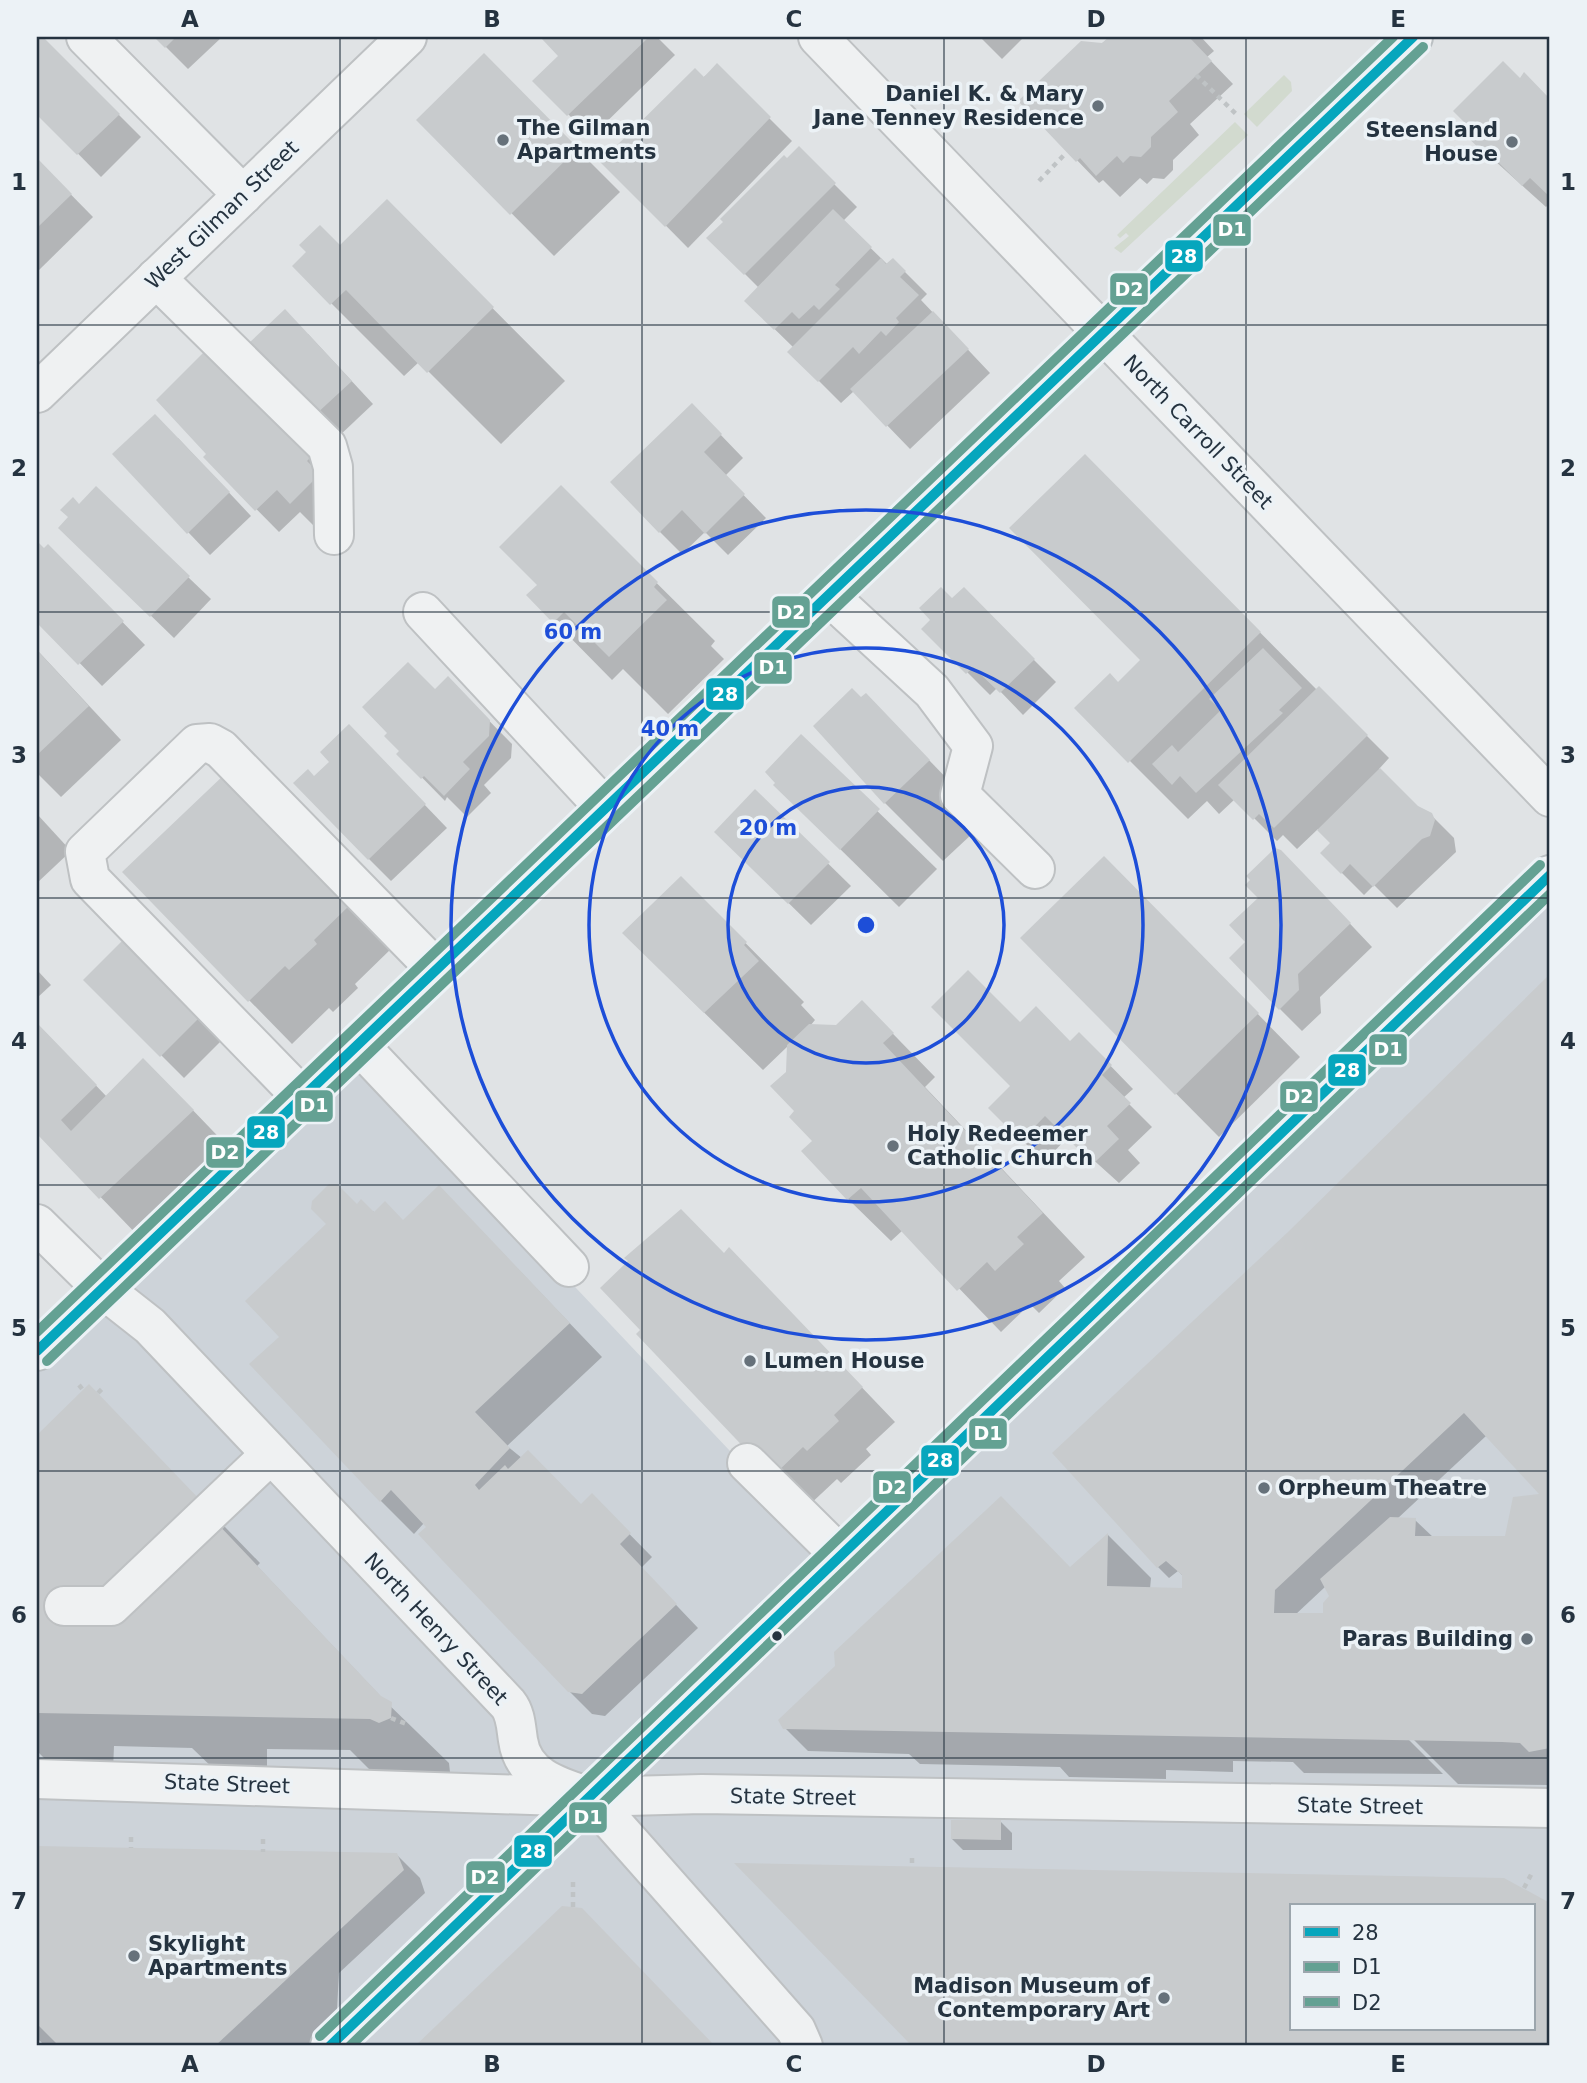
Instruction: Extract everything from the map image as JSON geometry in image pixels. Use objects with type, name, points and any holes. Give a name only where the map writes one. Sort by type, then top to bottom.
[{"type":"main road","points":[[37,1351],[1413,37]]},
{"type":"main road","points":[[330,2046],[1550,875]]},
{"type":"street","points":[[86,37],[243,195]]},
{"type":"street","name":"West Gilman Street","points":[[37,393],[407,37]]},
{"type":"street","name":"North Carroll Street","points":[[818,37],[1550,797]]},
{"type":"street","points":[[156,278],[327,446],[333,467],[334,535]]},
{"type":"street","points":[[829,596],[932,691],[973,746],[960,795],[1035,869]]},
{"type":"street","points":[[423,612],[607,809]]},
{"type":"street","points":[[303,1098],[90,879],[85,852],[126,810],[197,744],[210,743],[438,970]]},
{"type":"street","points":[[359,1045],[569,1267]]},
{"type":"street","name":"North Henry Street","points":[[37,1224],[103,1289],[150,1326],[512,1709],[520,1752],[531,1770],[561,1788],[590,1797],[796,2030],[803,2046]]},
{"type":"street","points":[[64,1606],[111,1606],[271,1454]]},
{"type":"street","points":[[747,1463],[841,1556]]},
{"type":"street","name":"State Street","points":[[37,1779],[590,1797],[702,1794],[1550,1808]]},
{"type":"path","points":[[1196,75],[1236,114]]},
{"type":"path","points":[[1039,181],[1066,153]]},
{"type":"path","points":[[391,1718],[409,1725]]},
{"type":"path","points":[[131,1837],[131,1849]]},
{"type":"path","points":[[263,1839],[263,1852]]},
{"type":"path","points":[[912,1858],[912,1867]]},
{"type":"path","points":[[1524,1888],[1533,1871]]},
{"type":"path","points":[[573,1882],[573,1907]]},
{"type":"shaded area","points":[[1284,75],[1291,82],[1292,91],[1257,127],[1244,114]]},
{"type":"shaded area","points":[[1235,122],[1248,135],[1121,253],[1114,248],[1129,236],[1126,233],[1120,238],[1117,235]]},
{"type":"shaded area","points":[[1550,875],[1550,2046],[37,2046],[37,1351],[353,1052],[835,1562]]},
{"type":"building","points":[[37,37],[43,37],[120,114],[77,155],[37,115]]},
{"type":"building","points":[[154,37],[176,37],[165,48]]},
{"type":"building","points":[[649,37],[567,116],[532,81],[558,56],[542,39]]},
{"type":"building","name":"Daniel K. & Mary Jane Tenney Residence","points":[[1109,37],[1189,37],[1212,61],[1169,101],[1178,112],[1151,137],[1151,147],[1141,157],[1130,156],[1123,163],[1117,156],[1096,176],[1080,158],[1076,162],[1018,101],[1081,41],[1102,43]]},
{"type":"building","name":"The Gilman Apartments","points":[[484,53],[578,148],[510,215],[416,120]]},
{"type":"building","name":"Steensland House","points":[[1503,61],[1520,78],[1524,72],[1550,99],[1550,197],[1530,178],[1522,186],[1492,156],[1489,158],[1459,129],[1465,123],[1453,111]]},
{"type":"building","points":[[717,63],[771,117],[665,227],[600,162],[695,68],[704,77]]},
{"type":"building","points":[[799,146],[836,183],[744,275],[706,238],[723,222],[720,219],[784,155],[787,158]]},
{"type":"building","points":[[37,158],[72,194],[37,228]]},
{"type":"building","points":[[387,199],[494,307],[427,373],[346,290],[330,305],[292,266],[306,252],[299,245],[320,225],[340,245]]},
{"type":"building","points":[[833,209],[872,247],[835,285],[840,289],[819,310],[814,305],[799,319],[792,312],[774,330],[744,301]]},
{"type":"building","points":[[881,258],[886,264],[893,258],[906,271],[900,277],[919,295],[896,318],[899,322],[886,336],[881,331],[859,354],[853,347],[818,382],[787,352]]},
{"type":"building","points":[[285,309],[352,381],[314,416],[248,344]]},
{"type":"building","points":[[933,311],[969,349],[886,427],[850,389]]},
{"type":"building","points":[[205,351],[311,457],[307,461],[320,474],[290,504],[277,490],[255,511],[203,457],[206,454],[156,400]]},
{"type":"building","points":[[692,403],[722,434],[704,452],[745,494],[705,534],[682,510],[659,533],[610,482]]},
{"type":"building","points":[[155,414],[230,492],[187,534],[112,454]]},
{"type":"building","points":[[1085,454],[1261,632],[1128,763],[1074,708],[1110,673],[1118,682],[1140,660],[1009,528]]},
{"type":"building","points":[[561,485],[658,582],[654,587],[667,600],[609,657],[564,612],[553,623],[526,595],[537,585],[499,547]]},
{"type":"building","points":[[96,486],[190,576],[150,617],[58,528],[68,517],[60,510],[73,497],[79,504]]},
{"type":"building","points":[[37,541],[44,548],[48,544],[124,621],[78,665],[37,623]]},
{"type":"building","points":[[941,587],[952,598],[964,587],[1035,659],[1000,693],[973,667],[966,674],[921,629],[930,620],[919,608]]},
{"type":"building","points":[[1263,648],[1302,688],[1279,710],[1283,713],[1196,793],[1180,776],[1172,785],[1152,764],[1172,745],[1178,752],[1221,710],[1209,699]]},
{"type":"building","points":[[37,650],[89,706],[37,755]]},
{"type":"building","points":[[408,662],[435,689],[448,676],[490,720],[489,736],[463,762],[470,769],[444,796],[424,776],[421,779],[396,754],[399,751],[384,736],[387,733],[362,707]]},
{"type":"building","points":[[1319,686],[1368,735],[1274,828],[1259,814],[1253,820],[1218,785]]},
{"type":"building","points":[[852,688],[861,697],[866,693],[930,760],[884,804],[813,726]]},
{"type":"building","points":[[349,724],[426,804],[368,860],[293,783],[308,769],[314,776],[329,762],[320,752]]},
{"type":"building","points":[[801,734],[880,809],[840,850],[773,785],[775,783],[765,772]]},
{"type":"building","points":[[1380,768],[1418,806],[1432,813],[1435,820],[1430,836],[1422,839],[1373,887],[1350,864],[1341,874],[1320,853],[1330,843],[1317,830]]},
{"type":"building","points":[[226,773],[352,903],[314,940],[317,944],[289,970],[285,966],[248,1002],[122,872]]},
{"type":"building","points":[[755,789],[830,862],[788,904],[714,832]]},
{"type":"building","points":[[1275,848],[1281,850],[1351,923],[1298,974],[1299,990],[1279,1010],[1229,958],[1245,942],[1229,925],[1258,898],[1245,885],[1250,880],[1246,876]]},
{"type":"building","points":[[1104,856],[1259,1013],[1175,1095],[1020,938]]},
{"type":"building","points":[[681,876],[747,942],[744,945],[759,961],[704,1013],[622,933]]},
{"type":"building","points":[[125,938],[204,1013],[160,1057],[83,980]]},
{"type":"building","points":[[968,970],[1020,1022],[1036,1006],[1070,1041],[1079,1032],[1112,1065],[1102,1075],[1131,1103],[1107,1126],[1119,1139],[1095,1162],[1083,1150],[1081,1152],[1045,1116],[1021,1141],[988,1108],[1010,1086],[931,1007]]},
{"type":"building","points":[[1550,974],[1550,1748],[1529,1752],[1520,1743],[1502,1742],[783,1729],[778,1720],[835,1666],[834,1652],[1001,1496],[1070,1567],[1108,1533],[1107,1586],[1182,1588],[1182,1575],[1166,1561],[1157,1568],[1052,1453],[1288,1232]],"holes":[[[1464,1413],[1539,1494],[1513,1497],[1505,1536],[1415,1536],[1416,1518],[1390,1517],[1320,1579],[1329,1596],[1323,1603],[1323,1613],[1274,1613],[1275,1590]]]},
{"type":"building","name":"Holy Redeemer Catholic Church","points":[[862,1000],[894,1033],[883,1043],[1043,1213],[1017,1237],[1024,1244],[995,1271],[987,1262],[957,1291],[861,1188],[847,1200],[801,1151],[812,1141],[789,1117],[794,1111],[770,1086],[786,1072],[787,1045],[809,1024],[836,1025]]},
{"type":"building","points":[[37,1023],[97,1085],[61,1120],[71,1131],[143,1058],[194,1110],[99,1199],[37,1134]]},
{"type":"building","points":[[329,1184],[337,1184],[357,1204],[361,1199],[374,1212],[385,1201],[403,1220],[439,1185],[570,1323],[475,1412],[510,1448],[475,1485],[479,1490],[505,1465],[508,1469],[528,1450],[581,1504],[592,1493],[631,1533],[620,1544],[677,1604],[582,1694],[568,1692],[443,1561],[418,1534],[426,1527],[391,1490],[380,1502],[249,1364],[279,1337],[245,1301],[326,1224],[311,1209],[312,1201]]},
{"type":"building","name":"Lumen House","points":[[681,1209],[724,1253],[729,1247],[863,1387],[834,1415],[839,1421],[807,1451],[803,1447],[772,1477],[636,1334],[640,1330],[600,1288],[628,1261],[624,1258]]},
{"type":"building","points":[[89,1384],[204,1504],[114,1589],[58,1588],[57,1617],[114,1618],[214,1520],[381,1696],[392,1702],[391,1718],[379,1723],[370,1719],[37,1713],[37,1435]]},
{"type":"building","points":[[951,1820],[1001,1820],[1001,1840],[951,1839]]},
{"type":"building","points":[[37,1846],[397,1853],[404,1870],[215,2046],[59,2046],[37,2024]]},
{"type":"building","points":[[734,1863],[1504,1878],[1550,1903],[1550,2046],[912,2046]]},
{"type":"building","points":[[562,1906],[582,1908],[715,2046],[415,2046]]},
{"type":"transit line","name":"D2","points":[[37,1332],[1393,37]]},
{"type":"transit line","name":"28","points":[[37,1351],[1413,37]]},
{"type":"transit line","name":"D1","points":[[47,1361],[1423,47]]},
{"type":"transit line","name":"D2","points":[[320,2036],[1540,865]]},
{"type":"transit line","name":"28","points":[[330,2046],[1550,875]]},
{"type":"transit line","name":"D1","points":[[350,2046],[1550,894]]},
{"type":"place","name":"Daniel K. & Mary Jane Tenney Residence","points":[[1098,106]]},
{"type":"place","name":"The Gilman Apartments","points":[[503,140]]},
{"type":"place","name":"Steensland House","points":[[1512,142]]},
{"type":"place","name":"Holy Redeemer Catholic Church","points":[[893,1146]]},
{"type":"place","name":"Lumen House","points":[[750,1361]]},
{"type":"place","name":"Orpheum Theatre","points":[[1264,1488]]},
{"type":"place","name":"Paras Building","points":[[1527,1639]]},
{"type":"place","name":"Skylight Apartments","points":[[134,1956]]},
{"type":"place","name":"Madison Museum of Contemporary Art","points":[[1164,1998]]}]
